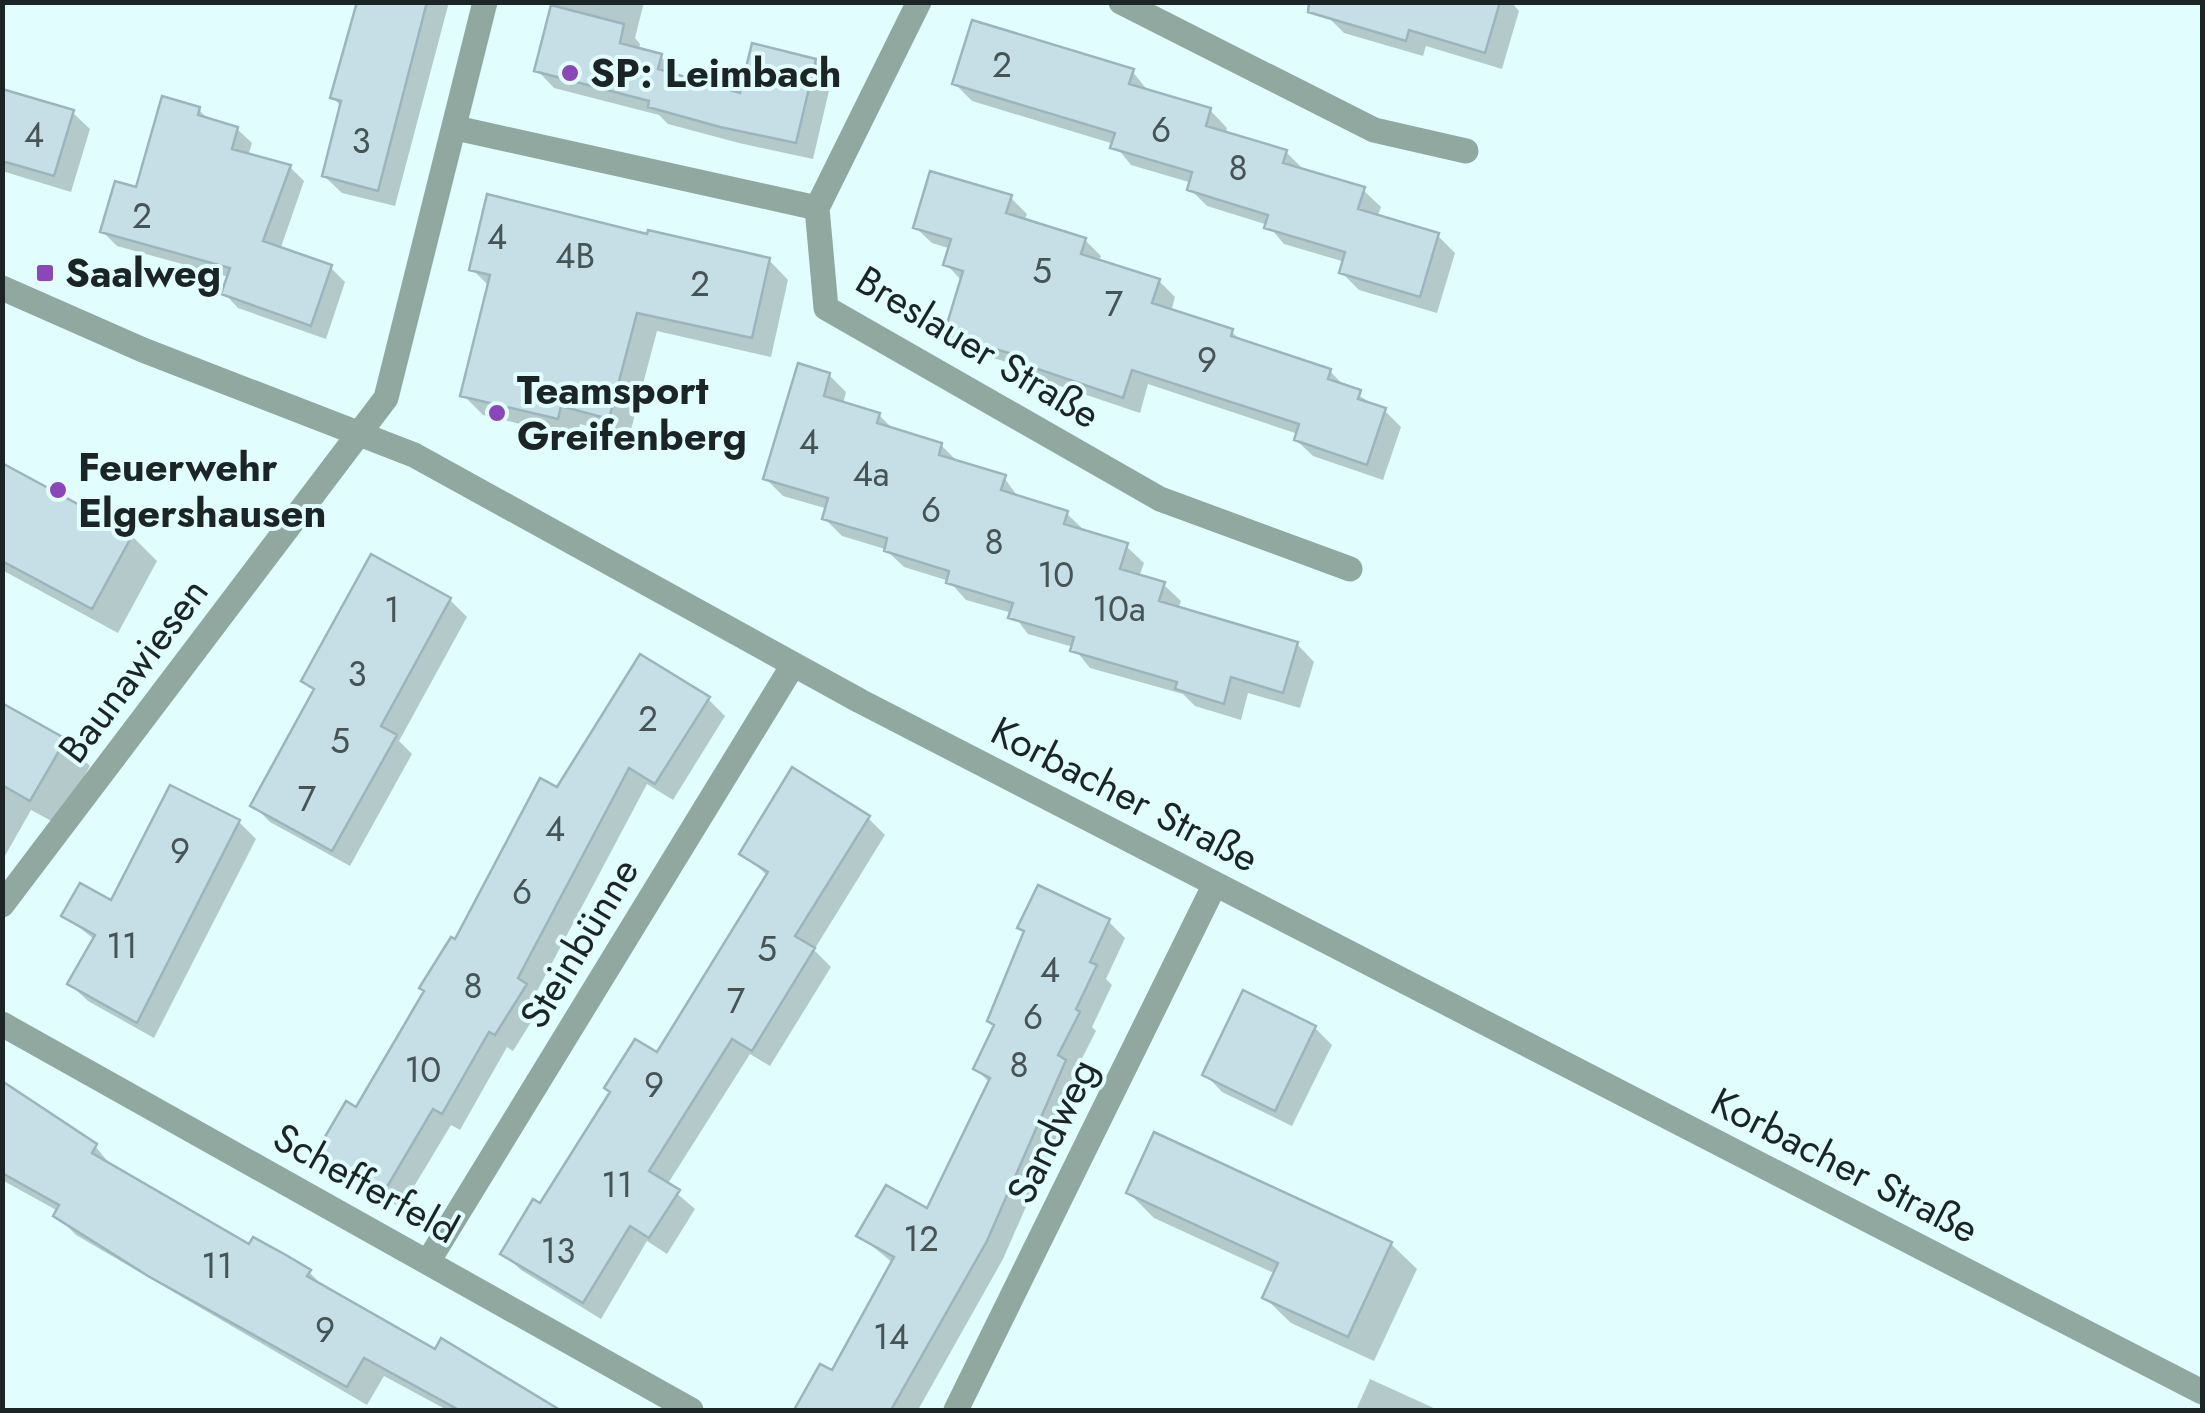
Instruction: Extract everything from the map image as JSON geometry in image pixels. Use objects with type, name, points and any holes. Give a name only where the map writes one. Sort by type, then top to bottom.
[{"type":"street","points":[[359,432],[386,398],[485,2]]},
{"type":"street","points":[[456,128],[817,208],[920,2]]},
{"type":"street","points":[[1122,2],[1374,130],[1466,151]]},
{"type":"street","name":"Breslauer Straße","points":[[817,208],[826,308],[1160,499],[1350,569]]},
{"type":"street","name":"Korbacher Straße","points":[[2,288],[142,350],[414,455],[794,665],[2202,1392]]},
{"type":"street","name":"Baunawiesen","points":[[2,905],[359,432]]},
{"type":"street","name":"Steinbünne","points":[[429,1260],[794,665]]},
{"type":"street","name":"Sandweg","points":[[956,1410],[1215,884]]},
{"type":"street","name":"Schefferfeld","points":[[2,1024],[691,1410]]},
{"type":"building","points":[[357,2],[427,2],[378,191],[322,176],[341,101],[330,98]]},
{"type":"building","points":[[1309,2],[1500,2],[1485,53],[1409,30],[1406,41],[1308,12]]},
{"type":"building","points":[[551,5],[624,24],[620,43],[662,54],[658,69],[740,93],[752,43],[816,59],[796,143],[720,127],[648,107],[649,101],[534,71]]},
{"type":"building","points":[[972,20],[1134,69],[1129,84],[1211,108],[1206,126],[1287,150],[1283,163],[1365,187],[1358,209],[1439,233],[1420,297],[1339,273],[1345,252],[1264,228],[1268,215],[1187,190],[1192,172],[1110,148],[1115,133],[952,84]]},
{"type":"building","points":[[2,89],[74,110],[54,176],[2,161]]},
{"type":"building","points":[[162,96],[200,107],[198,115],[238,127],[232,149],[291,165],[263,241],[332,265],[311,326],[221,294],[230,268],[100,232],[115,181],[136,187]]},
{"type":"building","points":[[930,171],[1012,195],[1006,213],[1086,238],[1081,254],[1160,279],[1152,303],[1233,329],[1231,336],[1331,369],[1328,379],[1361,390],[1358,399],[1386,408],[1367,465],[1294,440],[1299,424],[1132,370],[1123,398],[1014,361],[1016,355],[944,334],[963,271],[943,265],[951,239],[913,228]]},
{"type":"building","points":[[487,194],[647,234],[648,230],[770,258],[752,338],[637,313],[609,419],[561,406],[558,419],[460,396],[490,275],[469,270]]},
{"type":"building","points":[[798,363],[830,373],[824,396],[880,413],[877,423],[942,443],[939,455],[1006,475],[1001,490],[1068,511],[1064,524],[1128,543],[1120,569],[1165,582],[1159,601],[1298,642],[1283,693],[1231,677],[1224,704],[1175,689],[1177,682],[1070,651],[1074,637],[1008,618],[1013,603],[946,583],[949,571],[884,551],[887,538],[822,519],[828,498],[763,479]]},
{"type":"building","points":[[2,463],[133,534],[92,609],[2,561]]},
{"type":"building","points":[[371,554],[451,598],[381,726],[397,735],[332,851],[250,806],[314,689],[301,681]]},
{"type":"building","points":[[640,654],[710,697],[655,784],[629,768],[518,978],[527,984],[495,1035],[489,1032],[442,1114],[433,1109],[384,1192],[316,1152],[346,1101],[356,1107],[424,991],[419,988],[451,937],[455,939],[540,778],[557,787]]},
{"type":"building","points":[[2,703],[66,739],[30,801],[2,785]]},
{"type":"building","points":[[792,767],[870,816],[795,936],[815,948],[752,1051],[732,1039],[649,1171],[680,1190],[649,1238],[630,1226],[583,1303],[500,1254],[533,1199],[540,1203],[610,1092],[604,1088],[635,1039],[657,1052],[768,872],[739,854]]},
{"type":"building","points":[[170,785],[240,820],[137,1023],[67,984],[95,935],[61,916],[80,883],[111,900]]},
{"type":"building","points":[[1038,885],[1110,919],[1090,962],[1097,965],[1076,1009],[1080,1012],[1058,1055],[1066,1060],[987,1241],[891,1410],[794,1410],[820,1364],[832,1370],[894,1257],[856,1236],[886,1185],[927,1208],[990,1078],[973,1069],[994,1025],[987,1021],[1024,931],[1017,928]]},
{"type":"building","points":[[1243,990],[1316,1026],[1275,1111],[1202,1075]]},
{"type":"building","points":[[2,1081],[97,1144],[92,1153],[249,1244],[253,1237],[286,1255],[311,1270],[307,1276],[435,1349],[441,1338],[560,1410],[459,1410],[364,1358],[347,1387],[148,1276],[53,1216],[59,1205],[2,1173]]},
{"type":"building","points":[[1154,1132],[1392,1242],[1348,1337],[1262,1298],[1278,1263],[1126,1193]]},
{"type":"place","name":"SP: Leimbach","points":[[570,73]]},
{"type":"place","name":"Saalweg","points":[[45,273]]},
{"type":"place","name":"Teamsport Greifenberg","points":[[497,413]]},
{"type":"place","name":"Feuerwehr Elgershausen","points":[[58,490]]}]
